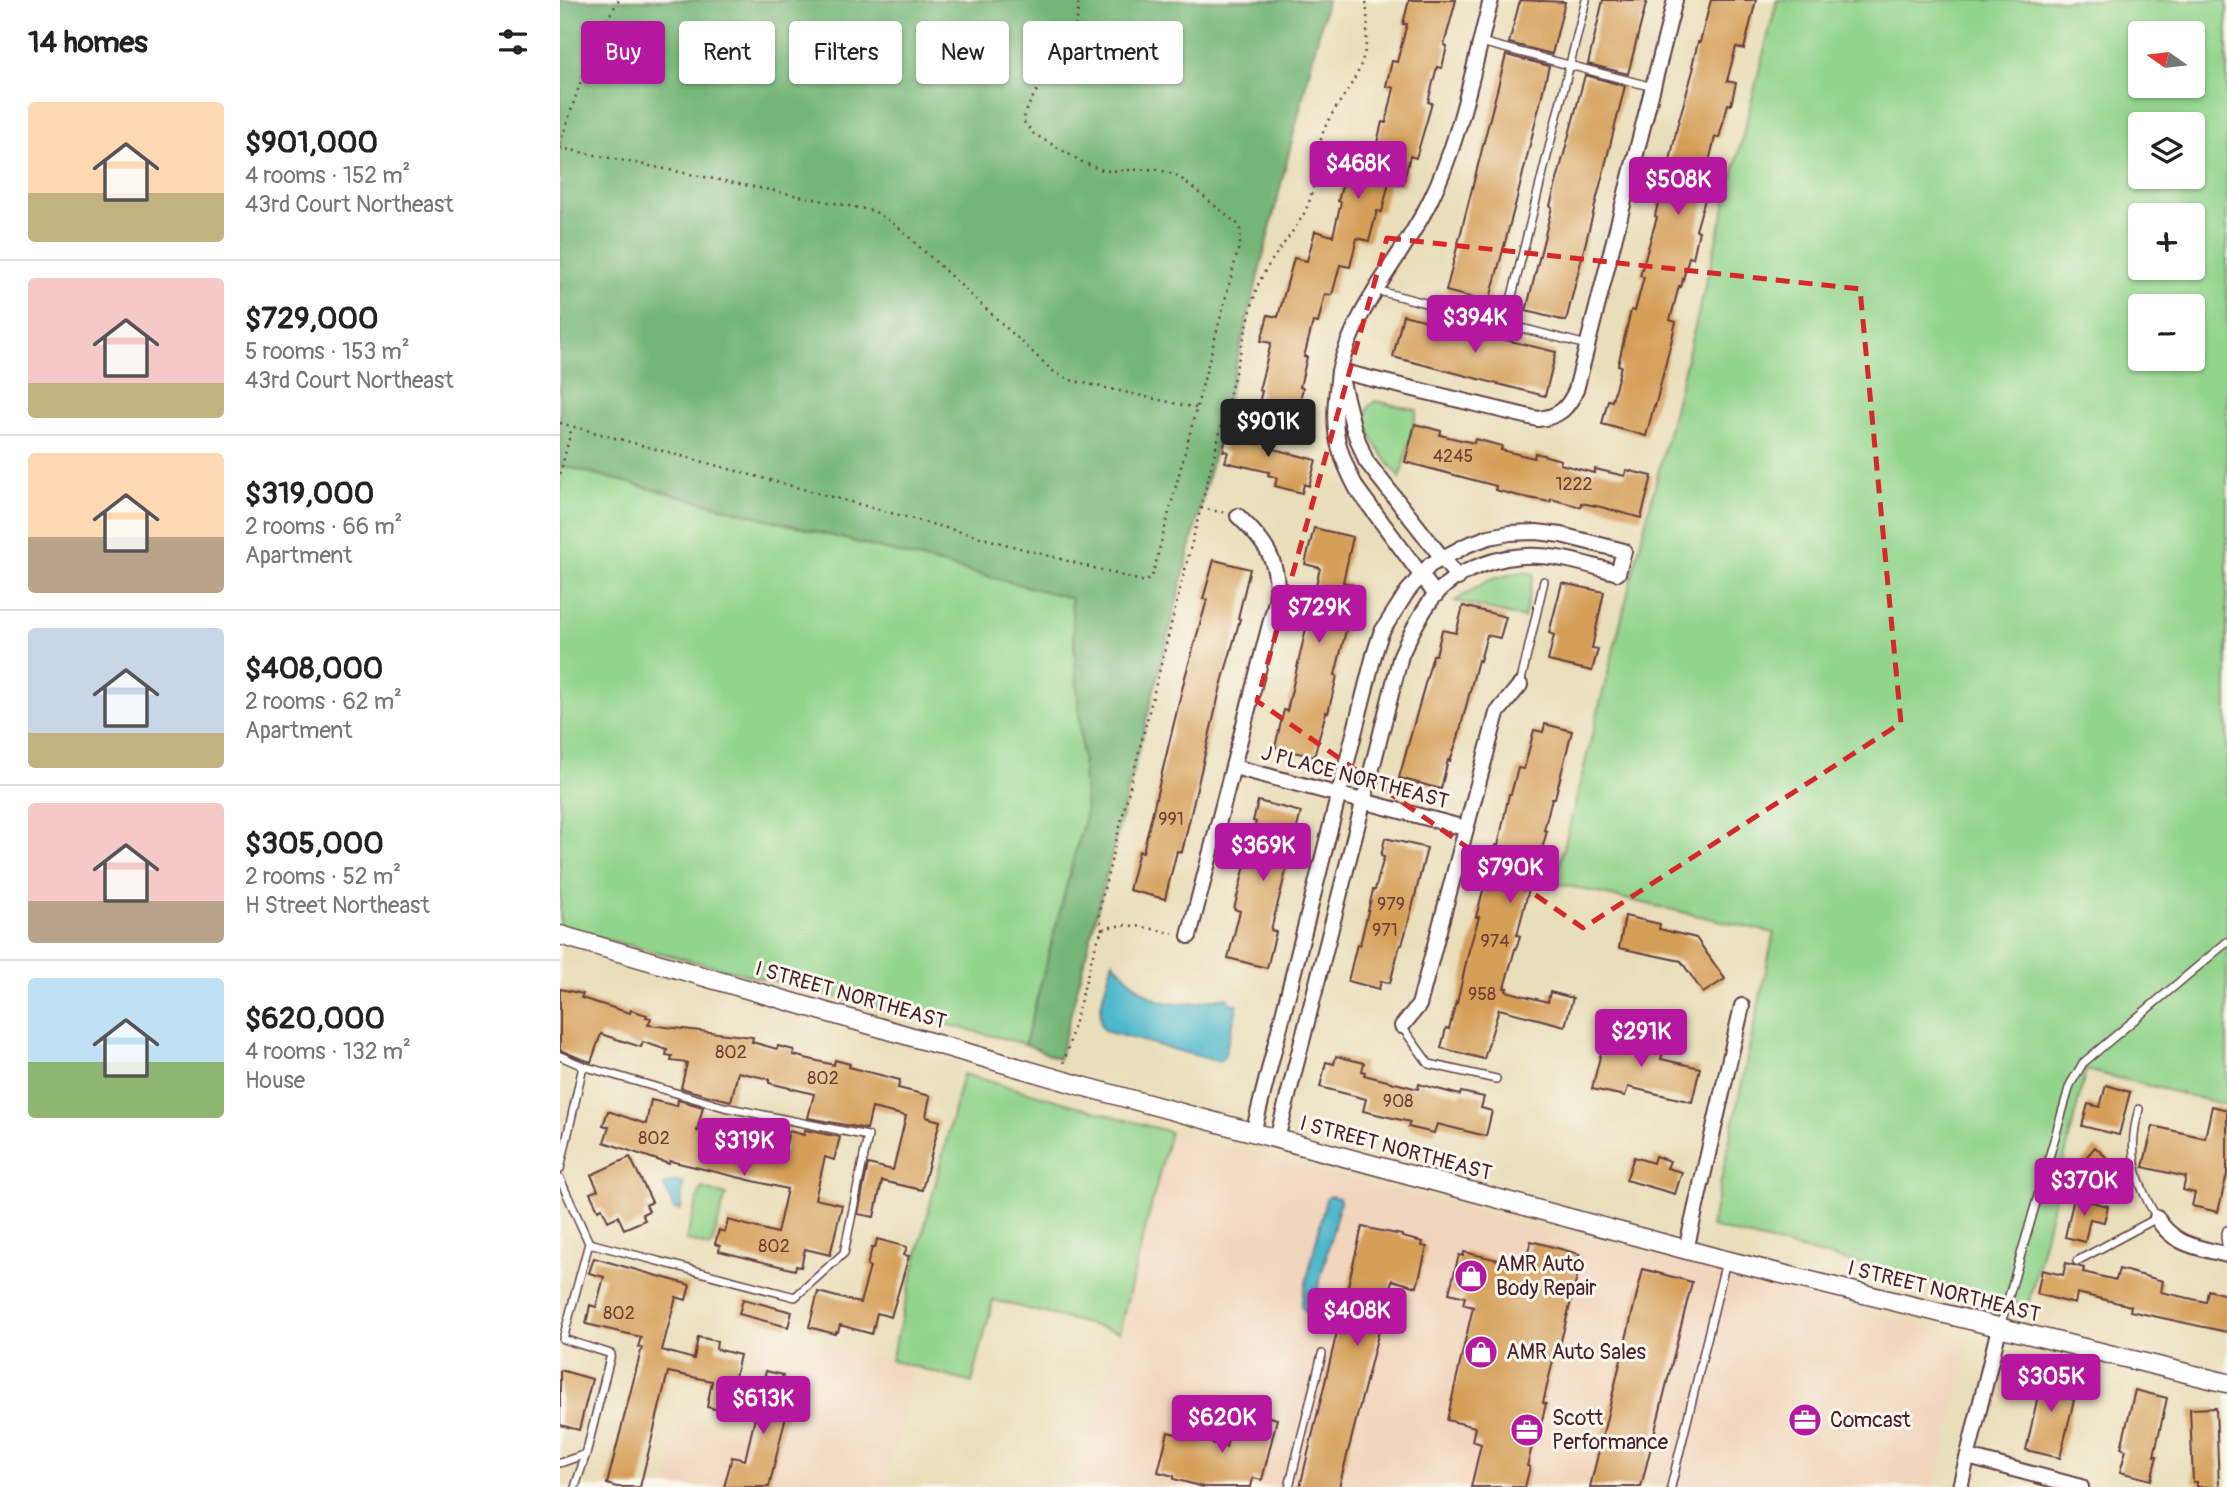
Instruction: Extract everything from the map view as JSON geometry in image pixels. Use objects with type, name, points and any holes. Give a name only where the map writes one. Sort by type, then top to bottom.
[{"type":"street","points":[[1452,581],[1431,566],[1357,489],[1340,453],[1334,419],[1339,371],[1352,332],[1363,309],[1429,204],[1443,173],[1456,137],[1491,0]]},
{"type":"street","points":[[1339,371],[1538,419],[1558,414],[1569,405],[1576,390],[1675,0]]},
{"type":"street","points":[[1339,371],[1354,430],[1366,461],[1431,566],[1436,595]]},
{"type":"street","points":[[1189,936],[1276,601],[1278,584],[1276,570],[1260,537],[1238,516]]},
{"type":"street","points":[[1253,1133],[1381,633],[1395,608],[1431,566],[1489,537],[1538,532],[1562,535],[1624,551],[1618,573],[1561,558],[1537,555],[1491,562],[1452,581],[1436,595],[1415,625],[1401,655],[1277,1139]]},
{"type":"street","points":[[1402,1026],[1419,1005],[1497,713],[1520,685]]},
{"type":"street","name":"J PLACE NORTHEAST","points":[[1234,767],[1465,828]]},
{"type":"street","name":"I STREET NORTHEAST","points":[[560,935],[1059,1080],[1726,1261],[2227,1383]]},
{"type":"street","points":[[1686,1250],[1742,1006]]},
{"type":"street","points":[[2157,1218],[2171,1236],[2186,1244],[2227,1253]]},
{"type":"street","points":[[1960,1487],[1999,1328]]},
{"type":"street","points":[[1968,1457],[2081,1487]]},
{"type":"lane","points":[[1505,324],[1587,0]]},
{"type":"lane","points":[[1480,42],[1653,87]]},
{"type":"lane","points":[[1375,290],[1587,345]]},
{"type":"lane","points":[[1520,685],[1544,581]]},
{"type":"lane","points":[[1999,1328],[2070,1085],[2083,1063],[2227,942]]},
{"type":"lane","points":[[1402,1026],[1429,1063],[1496,1079]]},
{"type":"lane","points":[[560,1056],[583,1066],[724,1107],[868,1136],[844,1253],[795,1297],[589,1243]]},
{"type":"lane","points":[[560,1169],[583,1066]]},
{"type":"lane","points":[[2077,1261],[2157,1218],[2143,1195],[2137,1178],[2132,1137],[2139,1109]]},
{"type":"lane","points":[[560,1179],[589,1243],[563,1339],[611,1354],[575,1487]]},
{"type":"lane","points":[[2227,1230],[2227,1253]]},
{"type":"lane","points":[[1671,1487],[1726,1261]]},
{"type":"lane","points":[[1289,1487],[1322,1354]]},
{"type":"lane","points":[[560,1464],[586,1454]]},
{"type":"path","points":[[619,0],[595,38],[560,146],[873,211],[897,226],[1054,372],[1070,380],[1196,408]]},
{"type":"path","points":[[560,423],[1145,582],[1153,577],[1240,243],[1240,226],[1178,176],[1157,169],[1105,170],[1084,163],[1034,134],[1023,121],[1027,106],[1070,42],[1078,0]]},
{"type":"path","points":[[1059,1080],[1094,950],[1102,930],[1099,915],[1101,905],[1256,290],[1260,278],[1301,218],[1313,195],[1321,139],[1326,124],[1361,66],[1366,48],[1369,26],[1366,0]]},
{"type":"path","points":[[560,474],[572,427]]},
{"type":"path","points":[[1201,508],[1238,516]]},
{"type":"path","points":[[1102,930],[1125,925],[1189,936]]},
{"type":"highlighted area","points":[[1387,238],[1860,289],[1901,723],[1583,928],[1257,701]]},
{"type":"shaded area","points":[[1170,1132],[1962,1336],[1968,1354],[1935,1487],[1080,1487]]},
{"type":"shaded area","points":[[760,1329],[914,1366],[885,1487],[664,1487],[680,1419],[735,1432]]},
{"type":"green space","points":[[560,0],[1327,0],[1171,625],[1059,1059],[1025,1044],[1086,812],[1071,598],[560,465]]},
{"type":"green space","points":[[1777,0],[2227,0],[2227,1105],[2086,1070],[2028,1306],[1711,1227],[1774,933],[1555,883]]},
{"type":"green space","points":[[1375,401],[1417,410],[1400,478],[1380,451],[1368,428],[1368,408]]},
{"type":"green space","points":[[560,465],[1071,598],[1086,812],[1025,1044],[560,928]]},
{"type":"green space","points":[[1522,572],[1534,574],[1524,618],[1455,601],[1489,580]]},
{"type":"green space","points":[[963,1074],[1170,1132],[1119,1332],[993,1300],[972,1383],[891,1360]]},
{"type":"green space","points":[[701,1188],[726,1195],[711,1247],[686,1240]]},
{"type":"water","points":[[1113,961],[1134,984],[1161,1001],[1188,1004],[1227,997],[1231,1004],[1238,1004],[1224,1057],[1219,1061],[1213,1060],[1105,1031],[1101,1026],[1101,1009]]},
{"type":"water","points":[[671,1182],[683,1182],[681,1210],[675,1210],[664,1186]]},
{"type":"water","points":[[1330,1196],[1339,1198],[1340,1202],[1313,1308],[1307,1312],[1301,1305],[1326,1199]]},
{"type":"building","points":[[1409,0],[1456,0],[1444,45],[1447,46],[1442,68],[1437,67],[1428,102],[1432,103],[1416,158],[1410,156],[1403,185],[1389,182],[1382,212],[1377,211],[1369,241],[1357,238],[1350,267],[1340,265],[1332,295],[1325,294],[1318,323],[1313,322],[1304,357],[1307,357],[1297,412],[1259,403],[1262,391],[1259,390],[1271,343],[1261,341],[1268,315],[1278,317],[1294,258],[1307,261],[1315,231],[1333,236],[1345,176],[1358,179],[1365,148],[1375,151],[1382,122],[1386,123],[1394,88],[1386,86],[1392,61],[1397,62],[1407,24],[1403,24]]},
{"type":"building","points":[[1520,0],[1565,2],[1552,54],[1509,43]]},
{"type":"building","points":[[1603,0],[1647,0],[1628,74],[1588,64]]},
{"type":"building","points":[[1711,0],[1756,0],[1744,49],[1736,47],[1727,81],[1736,83],[1731,105],[1728,104],[1719,138],[1715,137],[1707,170],[1713,172],[1696,230],[1699,231],[1693,258],[1689,257],[1670,320],[1676,322],[1646,436],[1602,424],[1608,400],[1612,401],[1621,366],[1618,365],[1631,310],[1635,311],[1644,277],[1640,276],[1657,217],[1655,216],[1662,186],[1694,67],[1692,66],[1698,42]]},
{"type":"building","points":[[1506,55],[1549,66],[1489,302],[1446,291]]},
{"type":"building","points":[[1585,75],[1625,86],[1566,321],[1526,311],[1552,207],[1550,206]]},
{"type":"building","points":[[1403,315],[1556,352],[1545,396],[1393,357]]},
{"type":"building","points":[[1415,424],[1441,431],[1440,435],[1474,443],[1475,439],[1502,446],[1501,450],[1534,458],[1535,453],[1561,460],[1560,464],[1594,473],[1595,469],[1625,476],[1626,470],[1652,476],[1641,518],[1581,503],[1581,507],[1551,499],[1550,502],[1519,496],[1495,490],[1496,486],[1405,462]]},
{"type":"building","points":[[1229,426],[1269,436],[1266,447],[1316,460],[1309,486],[1304,484],[1302,493],[1275,486],[1277,478],[1268,475],[1269,472],[1225,462],[1228,452],[1223,451]]},
{"type":"building","points":[[1314,528],[1353,537],[1343,582],[1357,586],[1328,713],[1326,712],[1314,757],[1275,747],[1284,710],[1287,711],[1320,568],[1305,564]]},
{"type":"building","points":[[1214,560],[1250,569],[1182,852],[1177,851],[1165,899],[1129,890],[1139,851],[1143,852],[1185,677],[1207,600],[1203,599]]},
{"type":"building","points":[[1562,583],[1604,592],[1592,648],[1598,649],[1592,671],[1548,661],[1554,635],[1549,633]]},
{"type":"building","points":[[1463,606],[1506,617],[1500,638],[1487,635],[1441,789],[1399,778],[1442,630],[1456,633]]},
{"type":"building","points":[[1545,724],[1572,731],[1555,798],[1552,798],[1544,830],[1547,831],[1534,878],[1532,877],[1517,935],[1520,936],[1504,988],[1507,988],[1506,991],[1548,1002],[1550,992],[1573,998],[1565,1026],[1499,1009],[1484,1059],[1441,1048],[1457,1003],[1479,917],[1476,917],[1495,845],[1498,846],[1509,794],[1518,768],[1524,769],[1534,730],[1543,732]]},
{"type":"building","points":[[1258,801],[1301,812],[1271,930],[1276,932],[1267,968],[1228,958],[1240,911],[1234,909],[1256,822],[1253,821]]},
{"type":"building","points":[[1385,838],[1427,848],[1390,983],[1381,981],[1379,989],[1348,981],[1384,857],[1381,856]]},
{"type":"building","points":[[1625,916],[1660,924],[1659,929],[1696,938],[1725,979],[1703,993],[1681,961],[1619,948]]},
{"type":"building","points":[[560,989],[583,994],[581,998],[630,1013],[631,1010],[647,1015],[646,1017],[651,1018],[648,1025],[753,1037],[752,1042],[777,1049],[778,1046],[794,1050],[793,1055],[834,1065],[835,1060],[850,1064],[849,1067],[900,1080],[898,1088],[930,1096],[926,1117],[940,1121],[922,1190],[882,1181],[874,1217],[858,1214],[868,1164],[893,1170],[906,1116],[872,1108],[867,1129],[808,1118],[814,1094],[738,1072],[731,1101],[706,1095],[681,1088],[687,1063],[671,1061],[672,1056],[666,1055],[667,1050],[643,1042],[641,1047],[601,1034],[591,1062],[579,1058],[560,1050]]},
{"type":"building","points":[[1607,1028],[1640,1036],[1638,1046],[1663,1052],[1661,1059],[1700,1068],[1692,1102],[1628,1087],[1625,1096],[1592,1089]]},
{"type":"building","points":[[1336,1056],[1364,1063],[1364,1075],[1418,1089],[1419,1084],[1460,1095],[1461,1092],[1484,1097],[1481,1108],[1492,1111],[1486,1136],[1437,1124],[1434,1133],[1408,1127],[1410,1122],[1363,1111],[1366,1099],[1320,1087],[1326,1062],[1334,1064]]},
{"type":"building","points":[[2106,1085],[2130,1092],[2119,1135],[2082,1126],[2088,1104],[2100,1107]]},
{"type":"building","points":[[651,1100],[677,1106],[678,1100],[703,1107],[697,1131],[715,1135],[714,1138],[784,1153],[789,1131],[804,1135],[805,1130],[840,1137],[834,1160],[825,1157],[815,1199],[842,1205],[830,1255],[805,1249],[801,1267],[796,1266],[795,1270],[719,1251],[720,1246],[715,1244],[719,1230],[725,1232],[728,1220],[777,1233],[787,1189],[670,1161],[669,1164],[604,1142],[609,1127],[603,1125],[608,1111],[646,1124]]},
{"type":"building","points":[[2212,1106],[2227,1110],[2227,1174],[2218,1212],[2192,1206],[2195,1193],[2183,1190],[2186,1177],[2143,1167],[2153,1126],[2205,1138]]},
{"type":"building","points":[[2095,1147],[2122,1171],[2113,1182],[2122,1190],[2113,1200],[2077,1168]]},
{"type":"building","points":[[1655,1156],[1670,1161],[1667,1168],[1682,1172],[1675,1194],[1626,1180],[1634,1157],[1653,1163]]},
{"type":"building","points":[[630,1157],[652,1202],[646,1205],[649,1211],[642,1214],[645,1220],[624,1229],[618,1216],[608,1221],[602,1208],[598,1210],[590,1193],[598,1190],[591,1175]]},
{"type":"building","points":[[2074,1198],[2108,1206],[2104,1222],[2090,1219],[2085,1242],[2065,1237]]},
{"type":"building","points":[[1362,1227],[1402,1235],[1423,1242],[1422,1246],[1427,1247],[1417,1287],[1392,1280],[1339,1487],[1300,1487]]},
{"type":"building","points":[[877,1239],[907,1247],[904,1255],[909,1256],[891,1317],[877,1313],[872,1334],[840,1325],[835,1334],[809,1327],[818,1292],[860,1303],[870,1267],[867,1266]]},
{"type":"building","points":[[1531,1241],[1579,1254],[1575,1271],[1578,1273],[1558,1353],[1555,1352],[1543,1403],[1546,1404],[1527,1466],[1530,1467],[1525,1487],[1471,1487],[1481,1444],[1472,1441],[1475,1427],[1447,1420],[1473,1307],[1463,1304],[1465,1297],[1449,1293],[1459,1255],[1463,1256],[1464,1252],[1524,1266]]},
{"type":"building","points":[[594,1258],[690,1285],[686,1300],[676,1297],[662,1350],[694,1359],[698,1337],[717,1341],[716,1349],[740,1355],[727,1412],[707,1407],[712,1381],[668,1372],[640,1487],[607,1484],[642,1347],[638,1347],[641,1337],[586,1324],[590,1305],[596,1307],[604,1277],[589,1273]]},
{"type":"building","points":[[2066,1263],[2084,1268],[2083,1272],[2116,1280],[2119,1269],[2163,1281],[2161,1292],[2206,1302],[2208,1290],[2227,1295],[2227,1332],[2130,1311],[2131,1306],[2077,1293],[2075,1304],[2037,1294],[2042,1270],[2063,1275]]},
{"type":"building","points":[[1643,1269],[1692,1282],[1641,1487],[1590,1487]]},
{"type":"building","points":[[743,1299],[792,1312],[788,1327],[739,1314]]},
{"type":"building","points":[[2044,1368],[2074,1375],[2068,1398],[2074,1400],[2060,1458],[2026,1450]]},
{"type":"building","points":[[560,1370],[592,1379],[579,1430],[560,1425]]},
{"type":"building","points":[[766,1371],[783,1375],[782,1379],[794,1382],[769,1487],[724,1487],[732,1457],[745,1460]]},
{"type":"building","points":[[2135,1390],[2167,1398],[2151,1480],[2120,1472],[2126,1450],[2121,1448]]},
{"type":"building","points":[[2216,1408],[2219,1487],[2197,1487],[2197,1482],[2193,1482],[2190,1409]]},
{"type":"building","points":[[1244,1410],[1277,1419],[1262,1480],[1253,1478],[1251,1487],[1203,1487],[1158,1472],[1168,1432],[1226,1447],[1232,1422],[1240,1425]]},
{"type":"place","name":"AMR Auto Body Repair","points":[[1471,1276]]},
{"type":"place","name":"AMR Auto Sales","points":[[1481,1352]]},
{"type":"place","name":"Comcast","points":[[1805,1420]]},
{"type":"place","name":"Scott Performance","points":[[1527,1430]]}]
